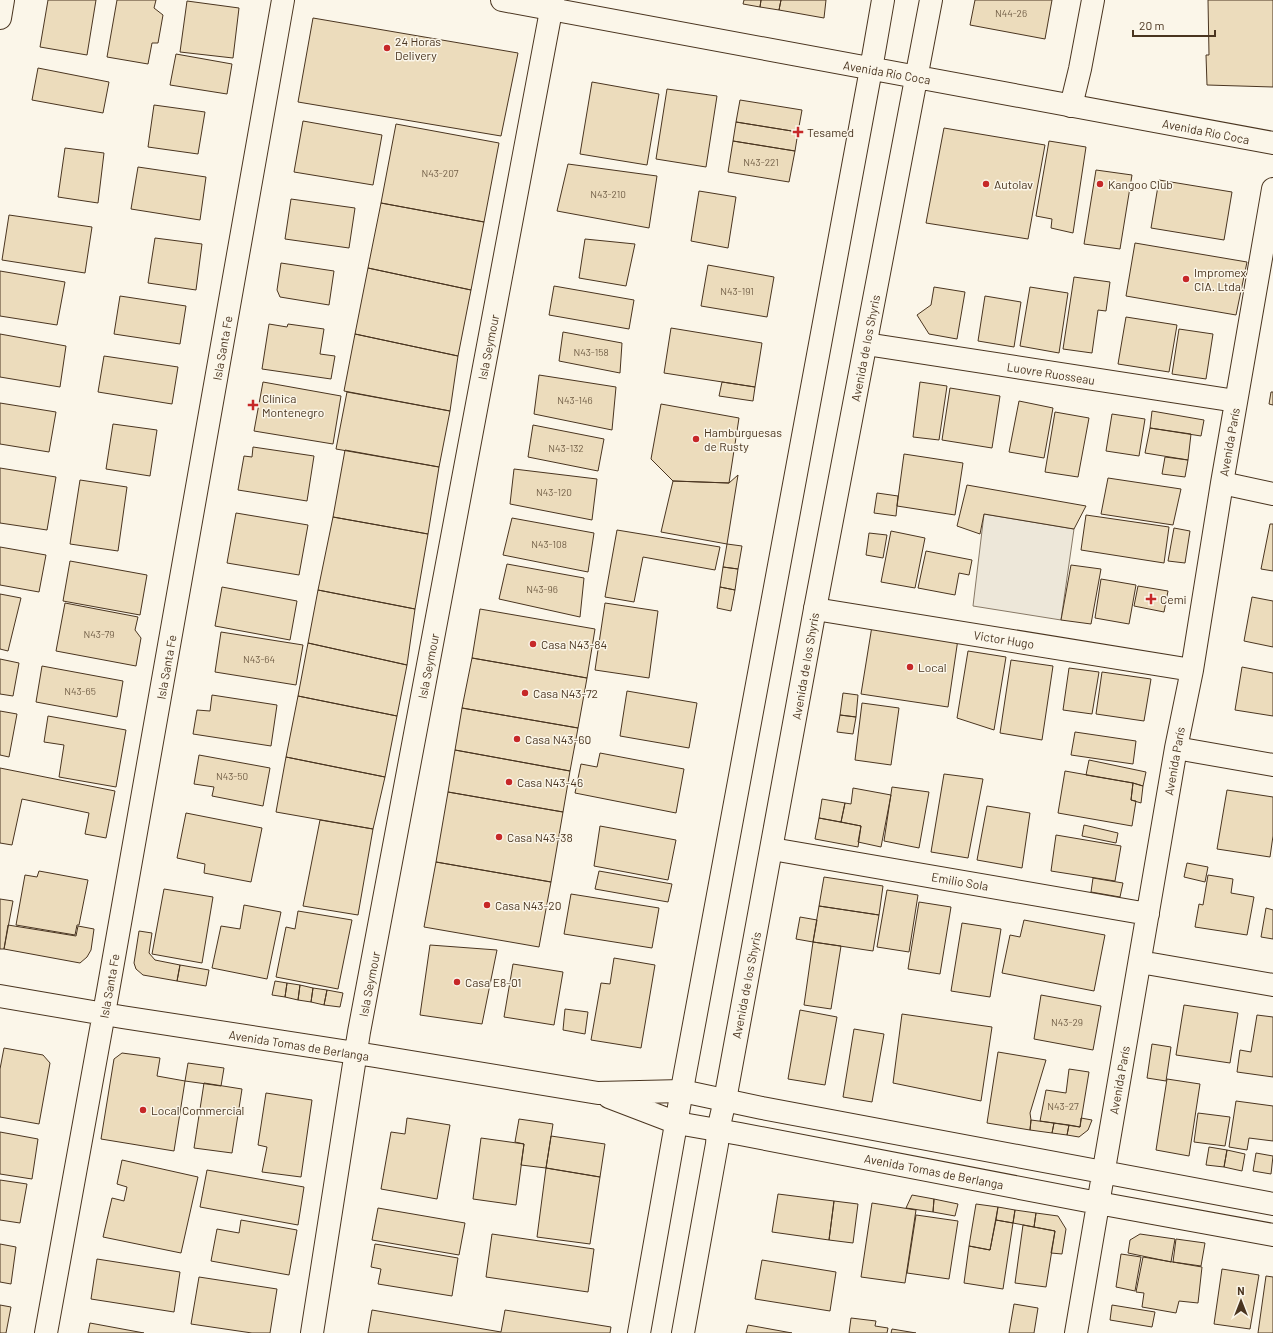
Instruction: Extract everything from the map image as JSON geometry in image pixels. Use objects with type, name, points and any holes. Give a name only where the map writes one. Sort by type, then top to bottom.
[{"type":"street","points":[[0,18],[3,0]]},
{"type":"street","name":"Isla Santa Fe","points":[[46,1333],[104,1014],[283,0]]},
{"type":"street","name":"Avenida Río Coca","points":[[502,0],[552,5],[871,69],[1273,143]]},
{"type":"street","points":[[639,1333],[676,1123],[883,0]]},
{"type":"street","name":"Avenida de los Shyris","points":[[683,1333],[717,1144],[718,1130],[725,1100],[931,0]]},
{"type":"street","points":[[1071,106],[1080,69],[1093,0]]},
{"type":"street","name":"Isla Seymour","points":[[312,1333],[362,1016],[552,5]]},
{"type":"street","name":"Avenida París","points":[[1076,1333],[1176,748],[1192,670],[1222,483],[1273,189]]},
{"type":"street","name":"Luovre Ruosseau","points":[[866,344],[1236,401]]},
{"type":"street","points":[[1222,483],[1273,494]]},
{"type":"street","name":"Victor Hugo","points":[[816,609],[1192,670]]},
{"type":"street","points":[[1176,748],[1273,765]]},
{"type":"street","name":"Emilio Sola","points":[[772,848],[1148,914]]},
{"type":"street","points":[[1140,962],[1273,985]]},
{"type":"street","name":"Avenida Tomas de Berlanga","points":[[0,996],[598,1093],[682,1091],[757,1107],[1273,1204]]},
{"type":"street","name":"Avenida Tomas de Berlanga","points":[[598,1093],[676,1123],[1098,1203],[1273,1234]]},
{"type":"shaded area","points":[[984,514],[1074,529],[1061,620],[973,606]]},
{"type":"building","points":[[48,0],[96,0],[87,55],[40,47]]},
{"type":"building","points":[[117,0],[156,0],[154,8],[163,15],[158,43],[152,43],[148,64],[107,57]]},
{"type":"building","points":[[744,0],[761,0],[760,7],[743,4]]},
{"type":"building","points":[[761,0],[781,0],[779,10],[760,7]]},
{"type":"building","points":[[781,0],[826,0],[824,18],[779,10]]},
{"type":"building","points":[[975,0],[1052,0],[1045,39],[970,25]]},
{"type":"building","points":[[1208,0],[1273,0],[1273,87],[1207,85],[1206,55],[1209,55]]},
{"type":"building","points":[[187,1],[239,8],[233,58],[180,52]]},
{"type":"building","points":[[313,18],[518,53],[501,136],[298,102]]},
{"type":"building","points":[[176,54],[232,64],[227,94],[170,85]]},
{"type":"building","points":[[38,68],[109,82],[103,113],[32,100]]},
{"type":"building","points":[[592,82],[659,94],[647,165],[580,154]]},
{"type":"building","points":[[667,89],[717,96],[706,167],[656,159]]},
{"type":"building","points":[[740,100],[802,110],[798,132],[736,122]]},
{"type":"building","points":[[154,105],[205,112],[198,154],[148,147]]},
{"type":"building","points":[[303,121],[382,135],[373,185],[294,172]]},
{"type":"building","points":[[736,122],[798,132],[795,151],[733,141]]},
{"type":"building","points":[[396,124],[499,143],[484,222],[381,203]]},
{"type":"building","name":"Autolav","points":[[944,128],[1045,145],[1028,239],[926,223]]},
{"type":"building","points":[[733,141],[795,151],[789,182],[728,172]]},
{"type":"building","points":[[1049,141],[1086,147],[1073,233],[1051,228],[1052,219],[1036,216]]},
{"type":"building","points":[[65,148],[104,153],[98,203],[58,197]]},
{"type":"building","points":[[568,164],[657,176],[649,228],[557,211]]},
{"type":"building","points":[[138,167],[206,177],[200,220],[131,209]]},
{"type":"building","points":[[1096,170],[1132,175],[1120,249],[1084,244]]},
{"type":"building","points":[[1159,180],[1232,192],[1224,240],[1151,228]]},
{"type":"building","points":[[699,191],[736,197],[728,248],[691,241]]},
{"type":"building","points":[[291,199],[355,208],[349,248],[285,239]]},
{"type":"building","points":[[381,203],[484,222],[471,290],[368,268]]},
{"type":"building","points":[[9,215],[92,227],[85,273],[2,260]]},
{"type":"building","points":[[155,238],[202,244],[196,290],[148,283]]},
{"type":"building","points":[[585,239],[635,244],[626,286],[579,278]]},
{"type":"building","name":"Impromex CIA. Ltda.","points":[[1135,243],[1247,262],[1236,315],[1126,296]]},
{"type":"building","points":[[281,263],[334,271],[329,305],[280,297],[277,290]]},
{"type":"building","points":[[708,265],[774,277],[767,317],[701,306]]},
{"type":"building","points":[[368,268],[471,290],[458,356],[355,334]]},
{"type":"building","points":[[0,271],[65,282],[57,325],[0,316]]},
{"type":"building","points":[[1074,277],[1110,282],[1106,311],[1098,310],[1092,353],[1063,349]]},
{"type":"building","points":[[554,286],[634,300],[629,329],[549,315]]},
{"type":"building","points":[[934,287],[965,292],[957,339],[929,334],[917,315],[931,305]]},
{"type":"building","points":[[1030,287],[1068,293],[1059,353],[1020,346]]},
{"type":"building","points":[[120,296],[186,306],[180,344],[114,334]]},
{"type":"building","points":[[985,296],[1021,302],[1014,347],[978,341]]},
{"type":"building","points":[[1126,317],[1177,325],[1169,372],[1118,364]]},
{"type":"building","points":[[269,324],[287,327],[288,324],[324,329],[320,354],[335,356],[331,379],[262,369]]},
{"type":"building","points":[[671,328],[762,343],[755,387],[664,373]]},
{"type":"building","points":[[1179,329],[1213,334],[1206,379],[1172,374]]},
{"type":"building","points":[[563,332],[622,343],[620,373],[559,361]]},
{"type":"building","points":[[0,334],[66,346],[60,387],[0,377]]},
{"type":"building","points":[[355,334],[458,356],[450,411],[344,391]]},
{"type":"building","points":[[104,356],[178,367],[172,404],[98,392]]},
{"type":"building","points":[[539,375],[616,387],[612,430],[534,414]]},
{"type":"building","points":[[263,382],[341,396],[333,444],[254,431]]},
{"type":"building","points":[[722,382],[755,387],[753,401],[719,396]]},
{"type":"building","points":[[920,382],[947,386],[939,440],[913,437]]},
{"type":"building","points":[[950,388],[1000,396],[992,448],[942,440]]},
{"type":"building","points":[[347,392],[450,411],[439,467],[336,449]]},
{"type":"building","points":[[1271,392],[1273,392],[1273,405],[1269,404]]},
{"type":"building","points":[[1019,401],[1053,408],[1044,458],[1009,452]]},
{"type":"building","points":[[0,403],[56,412],[49,452],[0,444]]},
{"type":"building","name":"Hamburguesas de Rusty","points":[[661,404],[739,418],[729,483],[673,481],[651,459]]},
{"type":"building","points":[[1152,411],[1204,420],[1201,436],[1150,428]]},
{"type":"building","points":[[1055,412],[1089,418],[1078,477],[1045,472]]},
{"type":"building","points":[[1112,414],[1145,419],[1139,456],[1106,451]]},
{"type":"building","points":[[113,424],[157,430],[150,476],[106,469]]},
{"type":"building","points":[[533,425],[604,439],[598,471],[528,457]]},
{"type":"building","points":[[1150,428],[1191,434],[1188,460],[1145,453]]},
{"type":"building","points":[[253,447],[314,456],[307,501],[238,490],[244,456],[252,457]]},
{"type":"building","points":[[345,450],[439,467],[428,534],[333,517]]},
{"type":"building","points":[[904,454],[963,463],[955,515],[897,506]]},
{"type":"building","points":[[1165,457],[1188,460],[1185,477],[1162,474]]},
{"type":"building","points":[[0,468],[56,477],[47,530],[0,523]]},
{"type":"building","points":[[514,469],[597,479],[592,520],[510,504]]},
{"type":"building","points":[[738,475],[727,544],[661,532],[673,481],[729,483]]},
{"type":"building","points":[[1108,478],[1181,489],[1173,525],[1101,514]]},
{"type":"building","points":[[80,480],[127,487],[118,551],[70,544]]},
{"type":"building","points":[[967,485],[1086,506],[1074,529],[984,514],[980,534],[957,526]]},
{"type":"building","points":[[877,493],[898,496],[896,516],[874,513]]},
{"type":"building","points":[[236,513],[308,525],[299,575],[227,563]]},
{"type":"building","points":[[1086,515],[1169,527],[1164,563],[1081,550]]},
{"type":"building","points":[[333,517],[428,534],[415,609],[318,590]]},
{"type":"building","points":[[512,518],[594,533],[588,572],[503,555]]},
{"type":"building","points":[[1270,524],[1273,524],[1273,571],[1261,569]]},
{"type":"building","points":[[1174,528],[1190,531],[1185,563],[1168,561]]},
{"type":"building","points":[[617,530],[720,547],[715,570],[643,557],[634,602],[605,597]]},
{"type":"building","points":[[891,531],[925,538],[915,588],[881,582]]},
{"type":"building","points":[[869,533],[887,535],[883,558],[866,555]]},
{"type":"building","points":[[727,544],[742,546],[738,569],[723,567]]},
{"type":"building","points":[[0,547],[46,555],[39,592],[0,585]]},
{"type":"building","points":[[926,551],[972,560],[969,575],[959,573],[955,595],[918,588]]},
{"type":"building","points":[[70,561],[147,575],[140,615],[63,601]]},
{"type":"building","points":[[507,564],[584,578],[580,617],[499,599]]},
{"type":"building","points":[[1071,565],[1101,569],[1091,624],[1061,620]]},
{"type":"building","points":[[723,567],[738,569],[735,590],[720,587]]},
{"type":"building","points":[[1101,579],[1136,585],[1129,624],[1095,618]]},
{"type":"building","name":"Cemi","points":[[1138,586],[1168,591],[1164,612],[1134,606]]},
{"type":"building","points":[[222,587],[297,601],[290,640],[215,626]]},
{"type":"building","points":[[720,587],[735,590],[731,611],[717,608]]},
{"type":"building","points":[[318,590],[415,609],[407,665],[308,643]]},
{"type":"building","points":[[0,594],[21,598],[8,651],[0,649]]},
{"type":"building","points":[[1252,597],[1273,601],[1273,647],[1244,641]]},
{"type":"building","points":[[65,603],[138,617],[135,630],[141,638],[136,666],[56,651]]},
{"type":"building","points":[[605,603],[658,611],[649,678],[595,670]]},
{"type":"building","name":"Casa N43-84","points":[[480,609],[595,629],[587,678],[472,658]]},
{"type":"building","name":"Local","points":[[872,626],[958,639],[948,707],[861,694]]},
{"type":"building","points":[[221,632],[303,645],[296,685],[215,672]]},
{"type":"building","points":[[308,643],[407,665],[397,716],[298,696]]},
{"type":"building","points":[[968,651],[1006,657],[994,730],[957,718]]},
{"type":"building","name":"Casa N43-72","points":[[472,658],[587,678],[578,728],[462,708]]},
{"type":"building","points":[[0,659],[19,663],[13,696],[0,694]]},
{"type":"building","points":[[1011,660],[1053,666],[1042,740],[1000,733]]},
{"type":"building","points":[[42,666],[123,681],[117,717],[36,702]]},
{"type":"building","points":[[1242,667],[1273,673],[1273,716],[1235,710]]},
{"type":"building","points":[[1069,668],[1099,672],[1092,714],[1063,710]]},
{"type":"building","points":[[1102,672],[1151,679],[1144,721],[1096,714]]},
{"type":"building","points":[[627,691],[697,703],[689,748],[620,736]]},
{"type":"building","points":[[843,693],[858,695],[856,717],[840,715]]},
{"type":"building","points":[[212,695],[277,705],[271,746],[193,734],[197,710],[210,711]]},
{"type":"building","points":[[298,696],[397,716],[385,777],[286,757]]},
{"type":"building","points":[[862,703],[899,708],[891,765],[855,760]]},
{"type":"building","name":"Casa N43-60","points":[[462,708],[578,728],[570,771],[455,750]]},
{"type":"building","points":[[0,711],[17,714],[9,757],[0,755]]},
{"type":"building","points":[[840,715],[856,717],[853,734],[837,732]]},
{"type":"building","points":[[48,716],[126,730],[116,787],[59,777],[64,745],[44,742]]},
{"type":"building","points":[[1075,732],[1136,741],[1133,764],[1071,755]]},
{"type":"building","name":"Casa N43-46","points":[[455,750],[570,771],[563,812],[448,792]]},
{"type":"building","points":[[600,753],[684,769],[676,813],[575,793],[581,764],[597,767]]},
{"type":"building","points":[[199,755],[270,768],[263,806],[212,796],[214,787],[194,784]]},
{"type":"building","points":[[286,757],[385,777],[373,829],[276,812]]},
{"type":"building","points":[[1089,760],[1146,772],[1143,786],[1086,775]]},
{"type":"building","points":[[0,768],[115,791],[106,838],[85,834],[89,813],[22,799],[12,845],[0,843]]},
{"type":"building","points":[[1065,771],[1133,783],[1131,800],[1136,801],[1132,826],[1058,813]]},
{"type":"building","points":[[944,774],[983,779],[968,858],[931,852]]},
{"type":"building","points":[[1133,783],[1143,786],[1141,803],[1131,800]]},
{"type":"building","points":[[892,787],[929,792],[919,848],[884,841]]},
{"type":"building","points":[[853,788],[891,795],[881,847],[858,842],[861,826],[841,822],[845,803],[851,804]]},
{"type":"building","points":[[1227,790],[1273,797],[1273,836],[1270,857],[1217,849]]},
{"type":"building","name":"Casa N43-38","points":[[448,792],[563,812],[551,882],[436,862]]},
{"type":"building","points":[[822,799],[845,803],[841,822],[819,818]]},
{"type":"building","points":[[987,806],[1030,813],[1022,868],[977,860]]},
{"type":"building","points":[[186,813],[262,828],[251,882],[204,873],[205,864],[177,858]]},
{"type":"building","points":[[819,818],[861,826],[858,847],[815,839]]},
{"type":"building","points":[[320,820],[373,829],[358,915],[303,906]]},
{"type":"building","points":[[1084,825],[1118,833],[1116,843],[1082,836]]},
{"type":"building","points":[[600,826],[676,840],[668,880],[594,866]]},
{"type":"building","points":[[1056,835],[1121,846],[1115,881],[1051,871]]},
{"type":"building","name":"Casa N43-20","points":[[436,862],[551,882],[539,947],[424,927]]},
{"type":"building","points":[[1187,863],[1208,867],[1205,882],[1184,877]]},
{"type":"building","points":[[39,871],[88,880],[79,925],[77,925],[75,935],[16,925],[25,875],[37,877]]},
{"type":"building","points":[[599,871],[672,884],[668,902],[595,889]]},
{"type":"building","points":[[1208,875],[1233,879],[1231,893],[1254,897],[1247,935],[1195,927],[1199,904],[1203,905]]},
{"type":"building","points":[[824,877],[883,886],[879,915],[819,906]]},
{"type":"building","points":[[1093,878],[1123,883],[1120,897],[1091,892]]},
{"type":"building","points":[[164,889],[213,897],[202,963],[152,954]]},
{"type":"building","points":[[887,890],[918,895],[909,952],[877,947]]},
{"type":"building","points":[[571,894],[659,908],[652,948],[564,934]]},
{"type":"building","points":[[0,899],[13,901],[4,949],[0,949]]},
{"type":"building","points":[[919,902],[951,907],[940,974],[908,969]]},
{"type":"building","points":[[244,905],[281,912],[267,979],[212,968],[221,926],[240,929]]},
{"type":"building","points":[[819,906],[879,915],[873,951],[813,942]]},
{"type":"building","points":[[1266,908],[1273,910],[1273,939],[1261,937]]},
{"type":"building","points":[[298,911],[352,920],[338,989],[276,977],[286,927],[295,929]]},
{"type":"building","points":[[800,917],[817,920],[813,942],[796,939]]},
{"type":"building","points":[[1024,920],[1105,935],[1094,991],[1002,973],[1010,935],[1020,937]]},
{"type":"building","points":[[962,923],[1001,929],[990,997],[951,991]]},
{"type":"building","points":[[8,925],[76,936],[78,926],[94,929],[91,950],[87,957],[80,963],[4,949]]},
{"type":"building","points":[[139,931],[152,933],[149,953],[155,960],[180,965],[177,981],[143,975],[136,969],[134,963]]},
{"type":"building","points":[[813,942],[841,946],[831,1009],[804,1005]]},
{"type":"building","name":"Casa E8-01","points":[[430,945],[497,950],[482,1024],[420,1015]]},
{"type":"building","points":[[614,958],[655,965],[641,1048],[591,1040],[601,983],[610,984]]},
{"type":"building","points":[[513,964],[563,972],[554,1025],[504,1017]]},
{"type":"building","points":[[180,965],[209,970],[206,986],[177,981]]},
{"type":"building","points":[[275,981],[287,983],[285,997],[272,995]]},
{"type":"building","points":[[287,983],[300,985],[298,1000],[285,997]]},
{"type":"building","points":[[300,985],[313,988],[311,1002],[298,1000]]},
{"type":"building","points":[[313,988],[327,990],[324,1005],[311,1002]]},
{"type":"building","points":[[327,990],[343,993],[340,1007],[324,1005]]},
{"type":"building","points":[[1041,995],[1101,1006],[1093,1050],[1034,1039]]},
{"type":"building","points":[[1184,1005],[1238,1013],[1230,1063],[1176,1055]]},
{"type":"building","points":[[565,1009],[588,1012],[585,1034],[563,1030]]},
{"type":"building","points":[[800,1010],[837,1017],[825,1085],[788,1079]]},
{"type":"building","points":[[902,1014],[992,1027],[981,1101],[893,1083]]},
{"type":"building","points":[[1257,1015],[1273,1017],[1273,1077],[1237,1072],[1240,1050],[1251,1052]]},
{"type":"building","points":[[854,1029],[884,1034],[872,1102],[843,1097]]},
{"type":"building","points":[[1152,1044],[1171,1047],[1166,1081],[1147,1078]]},
{"type":"building","points":[[4,1048],[43,1055],[50,1063],[39,1124],[0,1117],[0,1069]]},
{"type":"building","points":[[998,1052],[1046,1060],[1030,1113],[1030,1130],[987,1123]]},
{"type":"building","name":"Local Commercial","points":[[122,1053],[160,1058],[157,1076],[185,1081],[174,1151],[101,1139],[114,1059]]},
{"type":"building","points":[[188,1063],[224,1068],[221,1086],[185,1081]]},
{"type":"building","points":[[1069,1069],[1089,1072],[1080,1127],[1040,1121],[1046,1090],[1066,1093]]},
{"type":"building","points":[[1167,1079],[1200,1084],[1189,1156],[1156,1150]]},
{"type":"building","points":[[204,1083],[242,1089],[232,1153],[194,1148]]},
{"type":"building","points":[[266,1093],[312,1100],[301,1177],[262,1172],[267,1147],[258,1145]]},
{"type":"building","points":[[1236,1101],[1273,1106],[1273,1141],[1249,1138],[1247,1150],[1229,1147]]},
{"type":"building","points":[[1198,1113],[1230,1117],[1225,1146],[1194,1142]]},
{"type":"building","points":[[407,1118],[450,1125],[437,1199],[381,1189],[391,1132],[405,1134]]},
{"type":"building","points":[[1081,1118],[1092,1120],[1088,1130],[1079,1137],[1067,1135],[1069,1125],[1080,1127]]},
{"type":"building","points":[[519,1119],[553,1124],[546,1168],[521,1165],[524,1144],[515,1142]]},
{"type":"building","points":[[1031,1120],[1054,1123],[1052,1133],[1030,1130]]},
{"type":"building","points":[[1054,1123],[1069,1125],[1067,1135],[1052,1133]]},
{"type":"building","points":[[0,1132],[38,1139],[32,1179],[0,1174]]},
{"type":"building","points":[[551,1136],[605,1144],[600,1177],[546,1168]]},
{"type":"building","points":[[481,1138],[524,1144],[516,1205],[473,1199]]},
{"type":"building","points":[[1209,1147],[1227,1150],[1224,1167],[1206,1165]]},
{"type":"building","points":[[1227,1150],[1245,1154],[1242,1171],[1224,1167]]},
{"type":"building","points":[[1256,1153],[1273,1156],[1271,1174],[1253,1171]]},
{"type":"building","points":[[122,1160],[198,1177],[181,1253],[103,1237],[112,1198],[124,1201],[127,1187],[117,1184]]},
{"type":"building","points":[[546,1168],[600,1177],[590,1244],[537,1237]]},
{"type":"building","points":[[207,1170],[304,1187],[298,1225],[200,1207]]},
{"type":"building","points":[[0,1180],[27,1184],[20,1223],[0,1220]]},
{"type":"building","points":[[778,1194],[834,1201],[829,1240],[772,1232]]},
{"type":"building","points":[[912,1195],[934,1199],[933,1212],[906,1208]]},
{"type":"building","points":[[934,1199],[958,1204],[955,1216],[933,1212]]},
{"type":"building","points":[[834,1201],[858,1204],[853,1243],[829,1240]]},
{"type":"building","points":[[872,1203],[916,1210],[905,1283],[861,1277]]},
{"type":"building","points":[[976,1204],[998,1207],[990,1250],[969,1246]]},
{"type":"building","points":[[998,1207],[1015,1210],[1013,1223],[996,1220]]},
{"type":"building","points":[[378,1208],[465,1223],[459,1255],[372,1240]]},
{"type":"building","points":[[1015,1210],[1036,1213],[1034,1227],[1013,1223]]},
{"type":"building","points":[[1036,1213],[1058,1216],[1066,1229],[1062,1254],[1051,1253],[1055,1231],[1034,1227]]},
{"type":"building","points":[[916,1215],[958,1221],[949,1279],[907,1273]]},
{"type":"building","points":[[241,1220],[297,1230],[289,1275],[211,1261],[217,1229],[239,1233]]},
{"type":"building","points":[[996,1220],[1013,1223],[1003,1289],[964,1283],[969,1246],[990,1250]]},
{"type":"building","points":[[1023,1225],[1055,1231],[1046,1287],[1015,1283]]},
{"type":"building","points":[[492,1234],[594,1249],[588,1292],[486,1277]]},
{"type":"building","points":[[1140,1234],[1175,1239],[1171,1262],[1128,1253],[1130,1240]]},
{"type":"building","points":[[1176,1239],[1205,1243],[1201,1266],[1173,1262]]},
{"type":"building","points":[[0,1244],[16,1247],[11,1284],[0,1282]]},
{"type":"building","points":[[375,1244],[458,1258],[452,1296],[378,1284],[381,1269],[371,1267]]},
{"type":"building","points":[[1121,1254],[1141,1257],[1135,1291],[1116,1287]]},
{"type":"building","points":[[1143,1257],[1202,1267],[1198,1303],[1179,1301],[1176,1313],[1142,1307],[1144,1293],[1136,1292]]},
{"type":"building","points":[[97,1259],[180,1272],[174,1312],[91,1299]]},
{"type":"building","points":[[762,1260],[836,1272],[830,1311],[755,1299]]},
{"type":"building","points":[[1222,1269],[1259,1275],[1250,1329],[1214,1324]]},
{"type":"building","points":[[1266,1276],[1273,1277],[1273,1333],[1258,1333]]},
{"type":"building","points":[[199,1277],[277,1289],[270,1333],[252,1333],[191,1324]]},
{"type":"building","points":[[1014,1304],[1038,1308],[1034,1333],[1009,1333]]},
{"type":"building","points":[[0,1305],[11,1307],[6,1333],[0,1333]]},
{"type":"building","points":[[1112,1305],[1155,1312],[1152,1327],[1110,1320]]},
{"type":"building","points":[[372,1310],[501,1332],[505,1310],[611,1327],[610,1333],[368,1333]]},
{"type":"building","points":[[851,1318],[876,1321],[875,1326],[888,1328],[887,1333],[849,1333]]},
{"type":"building","points":[[90,1323],[144,1333],[88,1333]]},
{"type":"building","points":[[748,1325],[792,1333],[746,1333]]},
{"type":"building","points":[[892,1329],[916,1333],[891,1333]]},
{"type":"place","name":"24 Horas Delivery","points":[[387,48]]},
{"type":"place","name":"Tesamed","points":[[798,132]]},
{"type":"place","name":"Autolav","points":[[986,184]]},
{"type":"place","name":"Kangoo Club","points":[[1100,184]]},
{"type":"place","name":"Impromex CIA. Ltda.","points":[[1186,279]]},
{"type":"place","name":"Clínica Montenegro","points":[[253,405]]},
{"type":"place","name":"Hamburguesas de Rusty","points":[[696,439]]},
{"type":"place","name":"Cemi","points":[[1151,599]]},
{"type":"place","name":"Casa N43-84","points":[[533,644]]},
{"type":"place","name":"Local","points":[[910,667]]},
{"type":"place","name":"Casa N43-72","points":[[525,693]]},
{"type":"place","name":"Casa N43-60","points":[[517,739]]},
{"type":"place","name":"Casa N43-46","points":[[509,782]]},
{"type":"place","name":"Casa N43-38","points":[[499,837]]},
{"type":"place","name":"Casa N43-20","points":[[487,905]]},
{"type":"place","name":"Casa E8-01","points":[[457,982]]},
{"type":"place","name":"Local Commercial","points":[[143,1110]]}]
